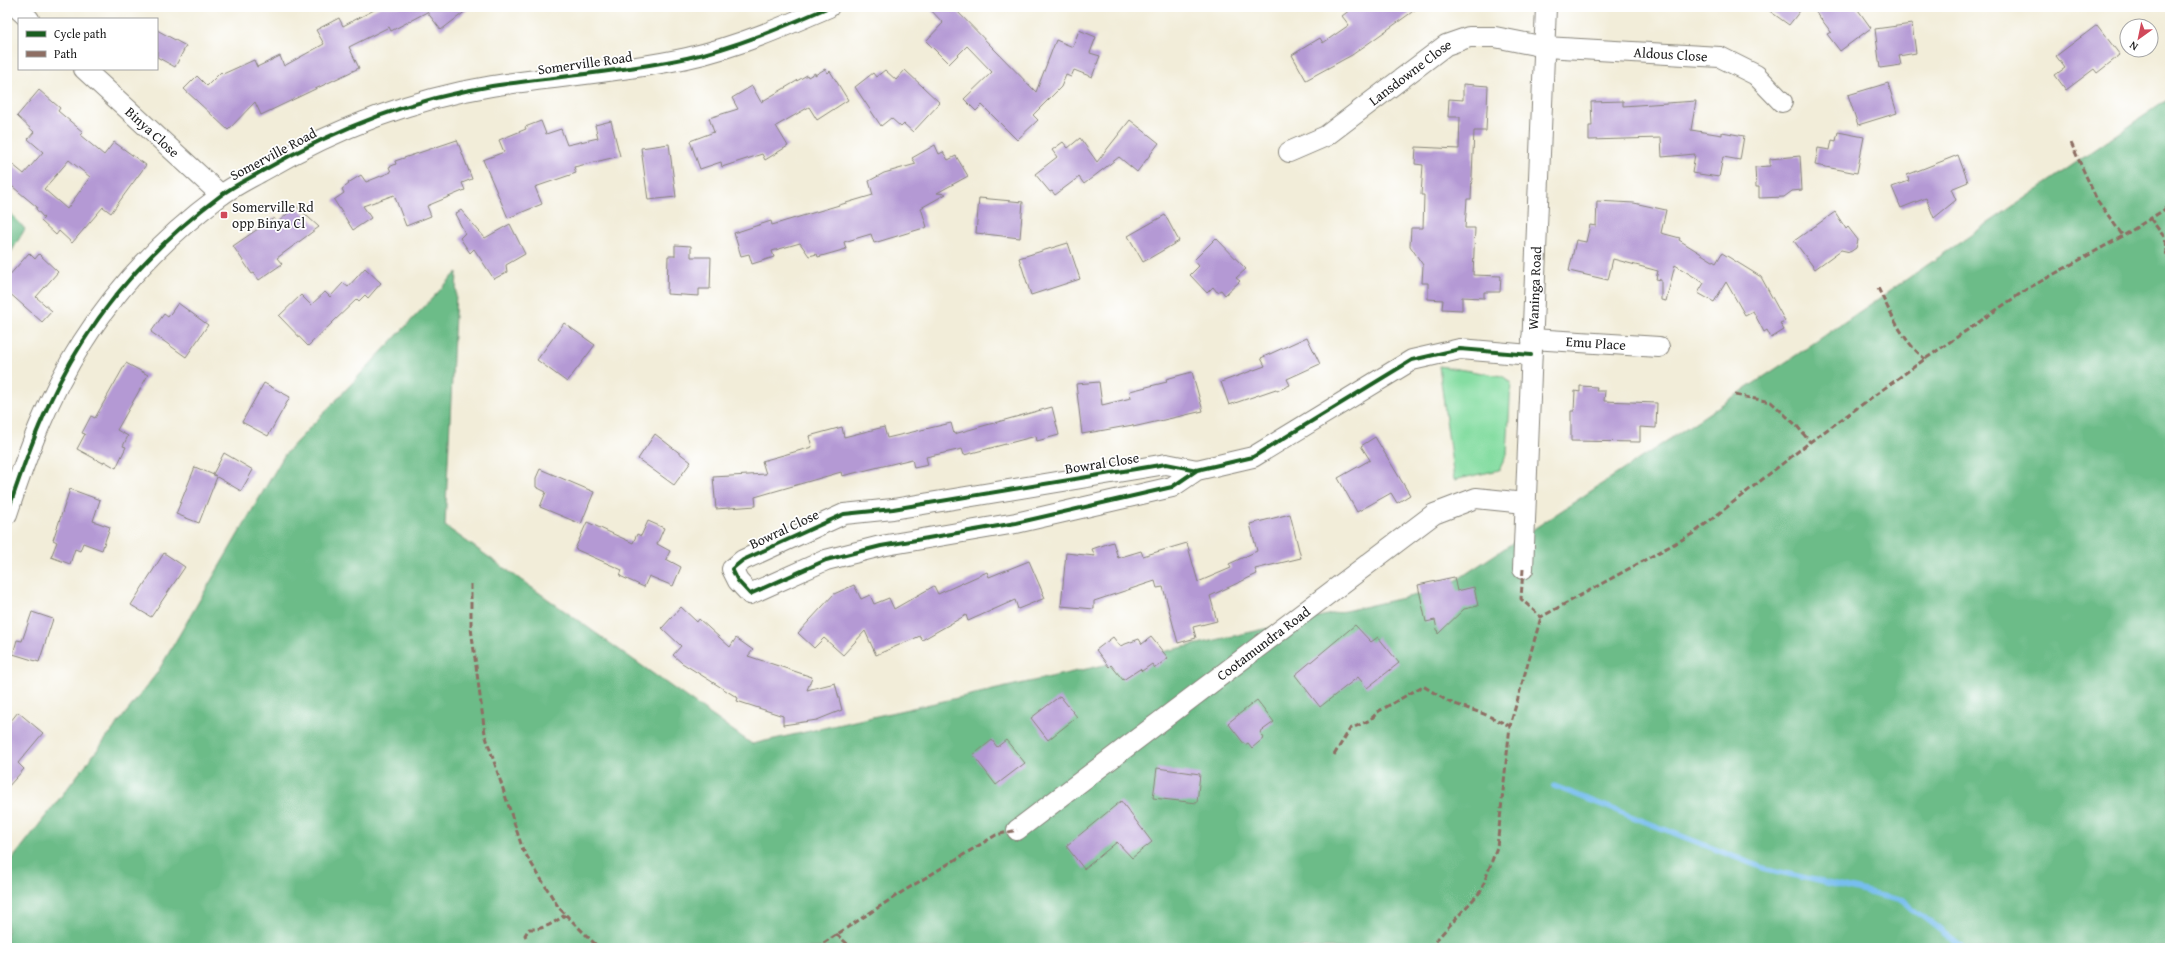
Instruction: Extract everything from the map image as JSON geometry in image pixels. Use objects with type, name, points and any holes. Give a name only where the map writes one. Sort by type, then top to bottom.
[{"type":"street","points":[[16,7],[28,18]]},
{"type":"street","name":"Somerville Road","points":[[7,514],[37,428],[61,378],[82,343],[103,312],[145,262],[221,195],[299,151],[354,124],[403,108],[440,97],[492,86],[689,58],[758,38],[829,7]]},
{"type":"street","name":"Waninga Road","points":[[1523,569],[1546,7]]},
{"type":"street","name":"Lansdowne Close","points":[[1289,152],[1326,136],[1446,45],[1469,37],[1494,37],[1545,47]]},
{"type":"street","name":"Aldous Close","points":[[1545,47],[1720,58],[1756,76],[1782,102]]},
{"type":"street","name":"Binya Close","points":[[85,70],[221,195]]},
{"type":"street","name":"Emu Place","points":[[1532,347],[1659,347]]},
{"type":"street","name":"Bowral Close","points":[[1197,470],[1166,464],[901,507],[844,514],[743,560],[732,569],[738,581],[750,594],[826,560],[881,546],[1016,523],[1172,487],[1197,470],[1253,457],[1412,360],[1460,349],[1532,347]]},
{"type":"street","name":"Cootamundra Road","points":[[1017,830],[1434,514],[1476,498],[1525,503]]},
{"type":"green space","points":[[2170,98],[2170,948],[7,948],[7,866],[157,673],[285,454],[457,272],[445,526],[752,744],[1443,589],[1798,354]]},
{"type":"green space","points":[[7,209],[25,229],[7,259]]},
{"type":"green space","points":[[1439,366],[1502,376],[1511,382],[1507,454],[1499,470],[1454,480]]},
{"type":"building","points":[[380,7],[471,7],[441,30],[427,12],[391,31],[389,27],[349,47],[359,68],[261,115],[255,102],[228,130],[184,89],[197,76],[207,86],[221,72],[223,74],[254,60],[257,67],[280,56],[284,66],[324,44],[316,30],[339,18],[343,26]]},
{"type":"building","points":[[928,7],[953,7],[1036,92],[1056,40],[1073,47],[1079,30],[1096,37],[1090,53],[1100,56],[1092,77],[1074,70],[1071,77],[1066,75],[1061,87],[1033,115],[1038,120],[1017,140],[982,105],[976,111],[964,99],[992,72],[967,46],[949,64],[926,41],[943,23]]},
{"type":"building","points":[[1354,7],[1419,7],[1352,55],[1306,80],[1292,55],[1320,38],[1323,43],[1349,25],[1342,16]]},
{"type":"building","points":[[1764,7],[1803,7],[1789,25]]},
{"type":"building","points":[[1812,7],[1856,7],[1871,28],[1840,51],[1827,34],[1831,32]]},
{"type":"building","points":[[1912,24],[1916,53],[1899,56],[1901,65],[1880,68],[1875,29]]},
{"type":"building","points":[[2097,25],[2119,54],[2119,56],[2097,73],[2094,69],[2066,90],[2055,75],[2065,68],[2056,56]]},
{"type":"building","points":[[158,31],[186,46],[175,67],[158,58]]},
{"type":"building","points":[[825,69],[828,73],[830,71],[848,100],[817,120],[809,107],[776,126],[788,146],[765,160],[762,154],[722,167],[721,162],[700,169],[690,141],[714,132],[709,118],[738,109],[732,98],[752,86],[761,102],[807,75],[808,77],[815,73],[815,75]]},
{"type":"building","points":[[885,70],[896,80],[905,70],[940,103],[913,132],[904,124],[901,127],[891,118],[881,126],[855,87],[873,73],[876,77]]},
{"type":"building","points":[[1888,83],[1897,113],[1858,125],[1848,95]]},
{"type":"building","points":[[1463,84],[1488,86],[1486,131],[1474,131],[1471,199],[1467,199],[1465,228],[1475,228],[1473,275],[1501,276],[1500,292],[1484,292],[1484,298],[1462,297],[1462,310],[1442,309],[1443,300],[1428,299],[1428,283],[1422,283],[1423,265],[1410,246],[1411,228],[1423,228],[1424,195],[1421,195],[1423,165],[1415,164],[1416,147],[1459,149],[1460,117],[1448,117],[1449,99],[1463,100]]},
{"type":"building","points":[[39,90],[60,108],[58,111],[83,132],[80,135],[104,155],[114,142],[146,165],[111,213],[103,207],[72,243],[59,231],[56,235],[41,221],[44,218],[36,209],[37,207],[7,182],[7,160],[24,174],[43,152],[28,139],[34,132],[17,116]],"holes":[[[69,160],[90,177],[67,209],[44,189]]]},
{"type":"building","points":[[1623,101],[1623,106],[1696,101],[1691,130],[1722,135],[1722,132],[1744,136],[1740,160],[1723,157],[1719,177],[1692,173],[1695,154],[1662,157],[1661,138],[1589,140],[1589,126],[1592,126],[1591,102]]},
{"type":"building","points":[[1130,120],[1159,143],[1137,172],[1119,157],[1084,184],[1079,177],[1055,195],[1052,191],[1050,192],[1035,174],[1057,157],[1052,150],[1063,142],[1068,148],[1080,138],[1097,162]]},
{"type":"building","points":[[541,121],[546,134],[561,129],[567,145],[598,138],[595,125],[611,121],[620,156],[574,167],[576,173],[535,187],[542,204],[508,218],[483,160],[504,152],[499,140]]},
{"type":"building","points":[[1838,132],[1864,137],[1857,173],[1815,165],[1818,148],[1830,150],[1832,140],[1836,141]]},
{"type":"building","points":[[457,140],[472,179],[462,183],[465,190],[427,206],[431,216],[406,226],[394,195],[363,206],[371,218],[353,230],[334,200],[344,193],[342,189],[349,184],[348,183],[361,175],[366,182],[391,172],[389,167],[396,164],[395,161]]},
{"type":"building","points":[[669,144],[676,197],[648,200],[641,148]]},
{"type":"building","points":[[935,145],[939,154],[943,152],[948,160],[956,156],[968,176],[937,193],[946,194],[921,208],[927,227],[874,243],[871,234],[844,242],[846,249],[818,257],[817,254],[809,256],[800,243],[772,251],[774,257],[752,264],[749,254],[741,256],[734,233],[771,221],[772,225],[873,195],[869,181],[884,173],[916,164],[912,158]]},
{"type":"building","points":[[1958,155],[1968,182],[1951,189],[1956,200],[1934,218],[1926,198],[1901,208],[1892,187],[1909,181],[1907,175]]},
{"type":"building","points":[[1800,156],[1802,190],[1792,191],[1784,197],[1759,198],[1759,187],[1756,187],[1755,167],[1770,166],[1770,159]]},
{"type":"building","points":[[979,198],[1023,202],[1020,238],[976,233]]},
{"type":"building","points":[[1597,201],[1634,203],[1666,210],[1661,233],[1680,238],[1679,240],[1716,263],[1722,253],[1761,277],[1785,321],[1780,323],[1784,330],[1771,338],[1767,330],[1764,332],[1753,311],[1745,315],[1726,282],[1714,302],[1698,293],[1704,283],[1675,265],[1666,301],[1661,300],[1661,280],[1656,279],[1658,271],[1613,259],[1608,280],[1569,271],[1576,240],[1586,242],[1590,225],[1596,226]]},
{"type":"building","points":[[296,206],[319,227],[277,258],[282,264],[259,280],[254,273],[252,274],[233,246],[274,218],[277,223]]},
{"type":"building","points":[[461,210],[485,238],[510,224],[525,254],[506,265],[507,272],[494,279],[474,249],[470,253],[460,238],[465,233],[455,214]]},
{"type":"building","points":[[1835,212],[1846,229],[1848,227],[1858,240],[1856,248],[1850,252],[1841,250],[1815,269],[1794,241]]},
{"type":"building","points":[[1165,215],[1179,241],[1143,262],[1128,236]]},
{"type":"building","points":[[1216,238],[1246,269],[1236,278],[1240,281],[1225,295],[1221,290],[1217,292],[1213,287],[1207,293],[1190,275],[1199,266],[1194,260]]},
{"type":"building","points":[[1068,243],[1080,279],[1031,295],[1019,258]]},
{"type":"building","points":[[675,245],[691,246],[691,257],[711,257],[710,289],[699,289],[699,296],[667,294],[668,256],[675,256]]},
{"type":"building","points":[[29,253],[35,259],[39,254],[58,272],[36,297],[52,311],[42,322],[7,291],[7,278]]},
{"type":"building","points":[[365,268],[381,283],[368,298],[365,295],[359,301],[357,299],[308,346],[279,316],[301,295],[311,305],[325,292],[330,297],[343,283],[348,287]]},
{"type":"building","points":[[178,303],[208,325],[186,357],[151,332],[164,314],[168,317]]},
{"type":"building","points":[[564,323],[595,345],[567,382],[537,360]]},
{"type":"building","points":[[1307,337],[1320,364],[1287,379],[1290,385],[1277,391],[1276,389],[1229,405],[1221,382],[1265,366],[1261,358]]},
{"type":"building","points":[[126,363],[148,375],[117,430],[128,436],[123,446],[126,447],[116,468],[77,449],[85,434],[82,433],[91,416],[95,418]]},
{"type":"building","points":[[1192,372],[1203,411],[1133,427],[1133,425],[1082,434],[1076,384],[1099,382],[1102,405],[1131,398],[1130,391],[1167,382],[1166,379]]},
{"type":"building","points":[[264,383],[290,397],[268,436],[242,422]]},
{"type":"building","points":[[1580,386],[1597,387],[1596,391],[1605,391],[1604,401],[1657,403],[1656,428],[1640,427],[1640,442],[1571,441],[1571,411],[1574,411],[1575,391],[1580,392]]},
{"type":"building","points":[[1052,407],[1059,435],[1037,441],[1036,436],[964,455],[962,449],[926,457],[928,465],[914,468],[912,459],[842,476],[841,472],[755,497],[756,506],[716,509],[713,477],[766,474],[762,461],[812,447],[809,436],[842,427],[844,437],[884,427],[887,438],[951,423],[954,434]]},
{"type":"building","points":[[655,434],[691,462],[674,485],[638,459]]},
{"type":"building","points":[[1375,437],[1410,495],[1397,503],[1391,493],[1357,512],[1338,478],[1370,460],[1361,446]]},
{"type":"building","points":[[224,453],[253,470],[241,491],[217,477],[199,523],[176,514],[195,467],[216,476],[213,474]]},
{"type":"building","points":[[540,469],[594,492],[581,524],[540,507],[546,492],[536,487],[536,478]]},
{"type":"building","points":[[70,489],[100,500],[93,521],[110,527],[102,550],[83,543],[80,551],[75,549],[70,564],[51,557],[57,542],[53,540]]},
{"type":"building","points":[[1290,514],[1301,558],[1255,569],[1257,574],[1210,596],[1217,621],[1193,627],[1196,638],[1178,643],[1163,587],[1157,588],[1155,581],[1094,601],[1094,609],[1061,606],[1066,553],[1095,556],[1092,549],[1113,542],[1118,558],[1141,551],[1143,556],[1187,543],[1198,582],[1231,568],[1229,564],[1257,551],[1250,524]]},
{"type":"building","points":[[648,521],[664,528],[657,544],[670,551],[666,559],[681,567],[673,586],[649,576],[644,587],[620,576],[622,570],[575,549],[587,522],[633,543],[637,534],[641,536]]},
{"type":"building","points":[[164,553],[185,567],[151,617],[131,605]]},
{"type":"building","points":[[1029,561],[1045,598],[1018,609],[1015,600],[968,621],[966,615],[922,640],[920,636],[876,655],[865,631],[843,655],[824,638],[814,648],[798,633],[834,594],[854,585],[861,599],[870,595],[874,604],[889,598],[894,609],[934,586],[938,594],[987,572],[989,577]]},
{"type":"building","points":[[1454,577],[1457,591],[1474,587],[1478,606],[1464,609],[1438,634],[1435,620],[1426,622],[1418,585]]},
{"type":"building","points":[[681,607],[697,622],[699,619],[730,647],[736,638],[753,650],[748,656],[812,677],[807,690],[835,683],[842,710],[817,720],[783,725],[783,716],[737,701],[738,698],[682,663],[673,655],[681,646],[662,628]]},
{"type":"building","points":[[32,612],[53,619],[39,662],[13,654],[17,640],[22,641]]},
{"type":"building","points":[[1355,625],[1371,642],[1378,637],[1399,663],[1367,688],[1358,677],[1320,707],[1295,675]]},
{"type":"building","points":[[1113,637],[1120,646],[1139,639],[1142,644],[1151,637],[1168,658],[1155,668],[1152,664],[1142,671],[1140,669],[1123,680],[1111,665],[1109,667],[1096,650]]},
{"type":"building","points":[[1060,696],[1077,717],[1048,740],[1031,718]]},
{"type":"building","points":[[1257,700],[1274,722],[1260,732],[1264,738],[1252,748],[1248,743],[1245,745],[1228,723]]},
{"type":"building","points":[[18,712],[43,733],[18,763],[24,769],[7,788],[7,726]]},
{"type":"building","points":[[992,740],[997,747],[1006,740],[1025,763],[996,785],[973,755]]},
{"type":"building","points":[[1157,768],[1200,774],[1197,803],[1153,798]]},
{"type":"building","points":[[1121,801],[1152,842],[1132,858],[1117,842],[1084,869],[1066,846]]},
{"type":"waterway","points":[[1554,786],[1763,868],[1903,901],[1963,948]]},
{"type":"marked path","points":[[2071,143],[2097,200],[2123,236]]},
{"type":"marked path","points":[[1523,569],[1521,599],[1541,617],[1694,533],[1810,442],[1925,359],[2027,289],[2123,236],[2170,206]]},
{"type":"marked path","points":[[2150,218],[2165,238],[2166,252],[2170,264]]},
{"type":"marked path","points":[[1878,288],[1903,335],[1925,359]]},
{"type":"marked path","points":[[1735,395],[1771,402],[1797,426],[1810,442]]},
{"type":"marked path","points":[[471,584],[471,628],[485,734],[523,850],[559,908],[599,948]]},
{"type":"marked path","points":[[1429,948],[1481,891],[1497,847],[1510,726],[1541,617]]},
{"type":"marked path","points":[[1334,755],[1350,729],[1370,720],[1379,711],[1423,686],[1449,702],[1484,714],[1510,726]]},
{"type":"marked path","points":[[816,948],[902,892],[996,835],[1017,830]]},
{"type":"marked path","points":[[526,937],[525,935],[529,929],[544,927],[565,915]]},
{"type":"marked path","points":[[836,934],[852,948]]},
{"type":"cycle path","points":[[7,514],[22,469],[39,426],[70,363],[96,322],[127,282],[162,245],[200,211],[230,189],[318,141],[403,107],[492,86],[663,63],[687,58],[742,42],[829,7]]},
{"type":"cycle path","points":[[1197,470],[1166,464],[893,509],[844,514],[743,560],[732,569],[738,581],[750,594],[826,560],[881,546],[1016,523],[1172,487],[1197,470],[1253,457],[1412,360],[1460,349],[1531,355]]},
{"type":"place","name":"Somerville Rd opp Binya Cl","points":[[224,215]]}]
